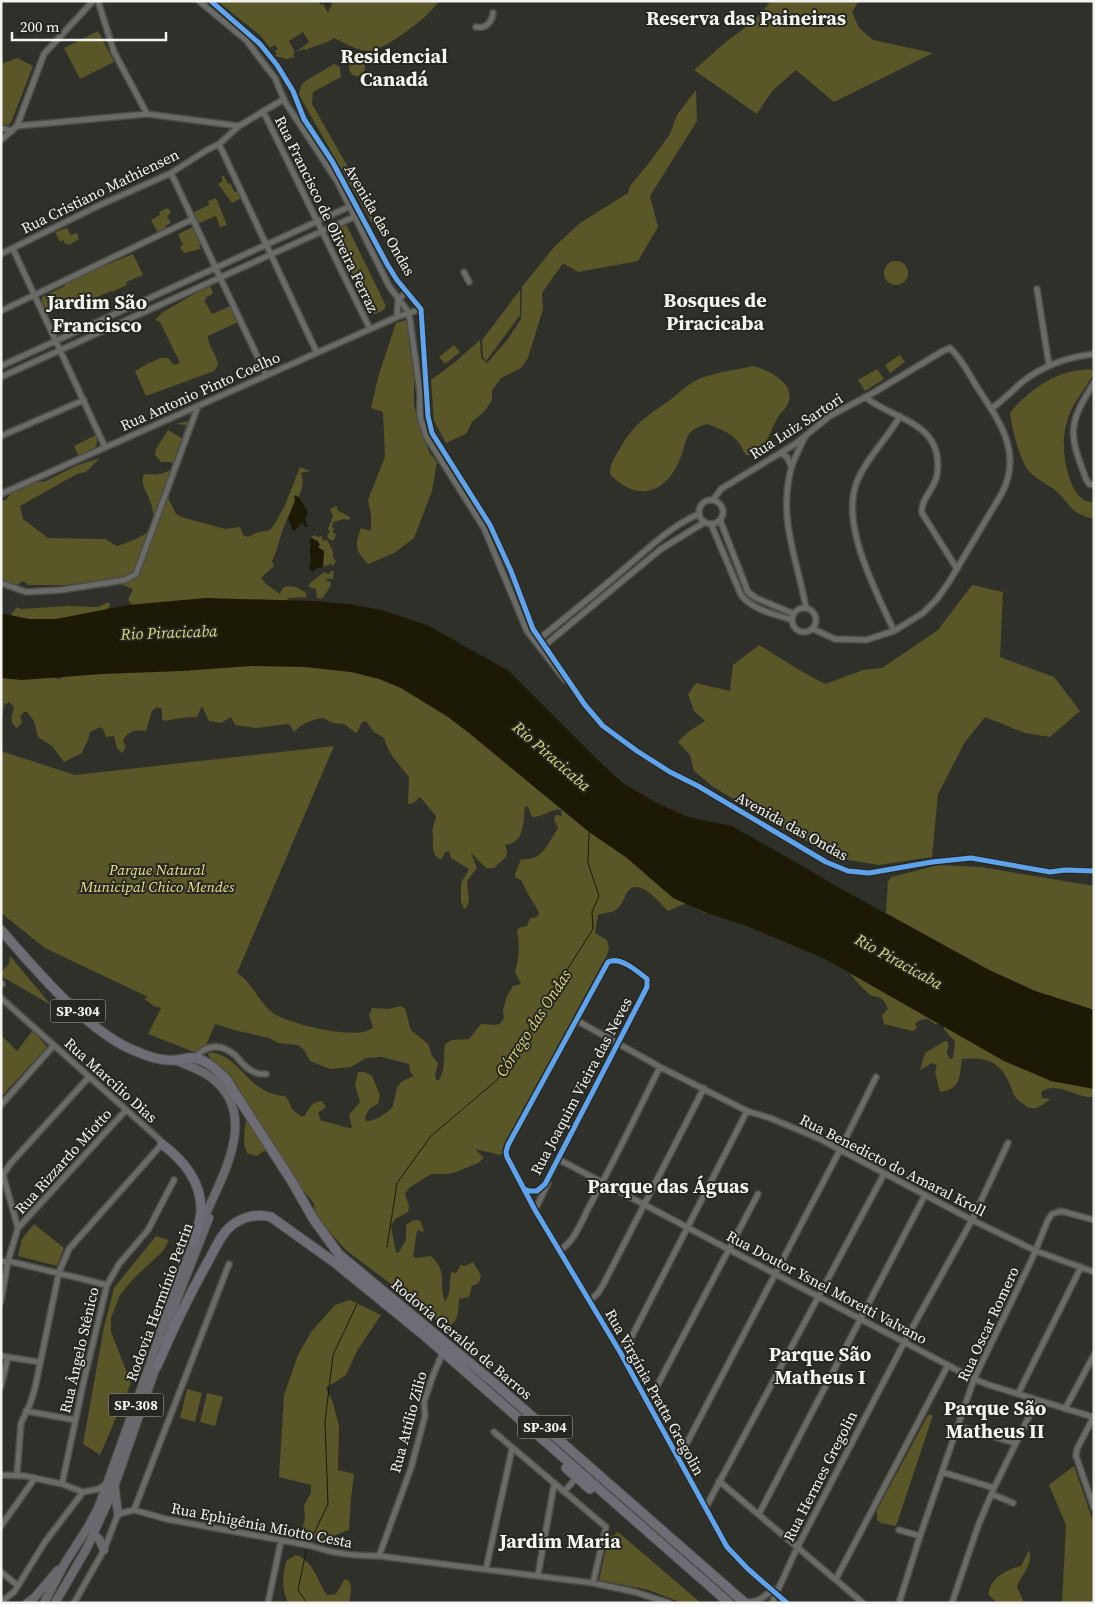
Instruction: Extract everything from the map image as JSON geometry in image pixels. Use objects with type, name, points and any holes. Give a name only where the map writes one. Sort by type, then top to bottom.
[{"type":"highway","name":"SP-304","points":[[1,930],[49,983],[99,1030],[118,1043],[138,1052],[160,1059],[175,1060]]},
{"type":"highway","points":[[175,1060],[194,1058],[215,1069],[226,1079],[262,1133],[337,1259]]},
{"type":"highway","points":[[161,1142],[188,1169],[197,1186],[201,1213],[194,1243]]},
{"type":"highway","points":[[157,1366],[174,1325],[219,1241],[225,1232],[239,1220],[254,1216],[271,1217],[337,1259]]},
{"type":"highway","name":"Rodovia Geraldo de Barros","points":[[337,1259],[354,1279],[444,1352],[729,1603]]},
{"type":"highway","name":"Rodovia Geraldo de Barros","points":[[337,1259],[494,1382],[745,1602]]},
{"type":"highway","points":[[519,1419],[541,1445],[577,1478],[616,1511],[637,1522]]},
{"type":"main road","name":"Rodovia Hermínio Petrin","points":[[44,1603],[64,1564],[99,1506],[172,1297],[222,1177],[235,1136],[236,1118],[234,1108],[224,1090],[214,1079],[205,1073],[175,1060]]},
{"type":"main road","name":"Rodovia Hermínio Petrin","points":[[55,1603],[94,1535],[115,1484],[157,1366],[177,1299],[210,1213],[212,1201]]},
{"type":"main road","points":[[115,1484],[118,1514]]},
{"type":"main road","points":[[94,1535],[99,1539],[104,1550]]},
{"type":"main road","points":[[27,1603],[34,1598],[64,1564]]},
{"type":"street","points":[[1,140],[17,126],[44,54],[93,1]]},
{"type":"street","points":[[98,1],[114,52],[147,114]]},
{"type":"street","name":"Avenida das Ondas","points":[[199,1],[246,40],[271,72],[284,100],[354,205]]},
{"type":"street","name":"Avenida das Ondas","points":[[211,1],[260,44],[277,65],[293,92],[304,119],[332,161],[354,205],[378,264],[398,300],[409,313],[420,393],[420,416],[426,436],[484,528],[527,631],[560,675],[576,691]]},
{"type":"street","points":[[476,27],[481,28],[490,23],[493,13]]},
{"type":"street","points":[[271,72],[283,87],[287,86],[293,92]]},
{"type":"street","points":[[284,100],[292,97],[297,101]]},
{"type":"street","name":"Rua Cristiano Mathiensen","points":[[1,254],[100,205],[171,173],[219,144],[239,126],[263,110],[284,100]]},
{"type":"street","name":"Rua Francisco de Oliveira Ferraz","points":[[263,110],[370,329]]},
{"type":"street","points":[[17,126],[147,114],[239,126]]},
{"type":"street","points":[[1,128],[12,131]]},
{"type":"street","points":[[219,144],[317,353]]},
{"type":"street","points":[[171,173],[266,375]]},
{"type":"street","points":[[1,366],[354,205]]},
{"type":"street","points":[[1,377],[358,215]]},
{"type":"street","name":"Avenida das Ondas","points":[[358,215],[397,280],[421,309],[428,416],[432,433],[490,525],[511,571],[533,629],[594,717],[603,726],[670,772],[706,791],[826,862],[848,871],[869,874],[932,862],[971,858],[1050,872],[1064,870],[1094,871]]},
{"type":"street","points":[[1,311],[192,219]]},
{"type":"street","points":[[13,248],[106,447]]},
{"type":"street","points":[[464,272],[469,282]]},
{"type":"street","points":[[1037,289],[1049,365]]},
{"type":"street","points":[[398,300],[408,292]]},
{"type":"street","name":"Avenida das Ondas","points":[[397,317],[398,300]]},
{"type":"street","name":"Rua Antonio Pinto Coelho","points":[[1,494],[397,317],[421,309]]},
{"type":"street","name":"Rua Luiz Sartori","points":[[713,500],[718,492],[729,483],[781,453],[830,416],[866,397],[943,350],[950,348],[959,358],[991,409]]},
{"type":"street","points":[[813,629],[835,639],[866,640],[894,631],[923,613],[937,599],[957,569],[1002,493],[1008,479],[1011,462],[1007,438],[991,409],[1022,383],[1049,365],[1073,357],[1094,354]]},
{"type":"street","points":[[1094,384],[1079,408],[1073,428],[1073,439],[1086,479],[1089,484],[1094,486]]},
{"type":"street","points":[[866,397],[878,407],[900,416],[921,428],[929,437],[937,456],[937,477],[923,504],[922,513],[957,569]]},
{"type":"street","points":[[1,436],[84,400]]},
{"type":"street","points":[[1,583],[26,592],[60,590],[116,582],[128,580],[134,576],[198,406]]},
{"type":"street","points":[[894,631],[859,549],[852,505],[858,478],[900,416]]},
{"type":"street","points":[[806,436],[791,466],[786,494],[787,528],[806,608]]},
{"type":"street","points":[[781,453],[787,457],[791,466]]},
{"type":"street","points":[[544,646],[661,549],[708,523],[720,520],[723,515],[722,507],[713,500],[704,502],[700,507],[699,514]]},
{"type":"street","points":[[539,639],[655,541],[688,518],[699,514]]},
{"type":"street","points":[[699,514],[708,523],[744,600],[792,620]]},
{"type":"street","points":[[720,520],[748,592],[794,614]]},
{"type":"street","points":[[655,541],[661,549]]},
{"type":"street","points":[[631,563],[636,570]]},
{"type":"street","points":[[806,608],[816,618],[813,629],[807,632],[800,632],[794,627],[792,620],[794,614],[799,609],[806,608]]},
{"type":"street","name":"Rua Joaquim Vieira das Neves","points":[[524,1189],[530,1191],[537,1190],[543,1186],[550,1175],[648,987],[647,979],[620,962],[612,960],[608,962],[576,1020]]},
{"type":"street","name":"Rua Marcílio Dias","points":[[1,998],[161,1142]]},
{"type":"street","name":"Rua Benedicto do Amaral Kroll","points":[[576,1020],[660,1067],[704,1088],[747,1112],[791,1126],[820,1139],[972,1220],[1036,1251],[1094,1272]]},
{"type":"street","name":"Rua Virgínia Pratta Gregolin","points":[[576,1020],[508,1145],[506,1152],[535,1210],[620,1352],[727,1547],[738,1560],[785,1601]]},
{"type":"street","points":[[1,1105],[54,1045]]},
{"type":"street","points":[[194,1058],[209,1046],[222,1048],[234,1055],[254,1072],[266,1074]]},
{"type":"street","points":[[560,1250],[569,1242],[602,1183],[660,1067]]},
{"type":"street","points":[[1,1301],[8,1260],[18,1228],[2,1178],[4,1173],[89,1077]]},
{"type":"street","points":[[678,1460],[776,1274],[876,1077]]},
{"type":"street","points":[[588,1301],[598,1293],[603,1285],[704,1088]]},
{"type":"street","name":"Rua Rizzardo Miotto","points":[[18,1228],[126,1110]]},
{"type":"street","points":[[620,1352],[632,1336],[747,1112]]},
{"type":"street","points":[[17,1475],[21,1423],[35,1388],[59,1272],[75,1240],[161,1142]]},
{"type":"street","name":"Rua Hermes Gregolin","points":[[772,1603],[774,1591],[905,1341],[972,1220],[1008,1144]]},
{"type":"street","name":"Rua Doutor Ysnel Moretti Valvano","points":[[558,1159],[974,1379],[1093,1417]]},
{"type":"street","points":[[706,1506],[884,1174]]},
{"type":"street","name":"Rua Joaquim Vieira das Neves","points":[[535,1210],[550,1175]]},
{"type":"street","name":"Rua Ângelo Stênico","points":[[62,1484],[107,1285],[119,1264],[148,1230],[174,1180]]},
{"type":"street","points":[[648,1402],[758,1194]]},
{"type":"street","points":[[759,1514],[925,1195]]},
{"type":"street","name":"Rua Oscar Romero","points":[[899,1603],[974,1379],[1036,1251],[1048,1220],[1057,1211],[1066,1211],[1094,1220]]},
{"type":"street","points":[[1,1262],[8,1260],[107,1285]]},
{"type":"street","points":[[134,1510],[229,1264]]},
{"type":"street","points":[[1018,1394],[1081,1267]]},
{"type":"street","name":"Rua Attílio Zilio","points":[[379,1556],[404,1483],[412,1468],[425,1416],[424,1402],[444,1352]]},
{"type":"street","points":[[1065,1409],[1094,1355]]},
{"type":"street","points":[[1,1356],[39,1362]]},
{"type":"street","points":[[1,1386],[8,1357]]},
{"type":"street","points":[[836,1579],[931,1401],[948,1365]]},
{"type":"street","points":[[952,1603],[972,1539],[1015,1443],[1037,1400]]},
{"type":"street","points":[[26,1411],[76,1420]]},
{"type":"street","points":[[1093,1417],[1076,1456],[1094,1508]]},
{"type":"street","points":[[958,1426],[1015,1443]]},
{"type":"street","points":[[494,1432],[512,1450],[606,1527],[593,1583]]},
{"type":"street","points":[[486,1570],[512,1450]]},
{"type":"street","points":[[942,1472],[993,1491],[1014,1503]]},
{"type":"street","points":[[1,1476],[17,1475],[35,1478],[62,1484],[83,1492],[99,1489],[106,1484]]},
{"type":"street","points":[[1,1526],[35,1478]]},
{"type":"street","points":[[564,1492],[577,1478]]},
{"type":"street","points":[[719,1481],[863,1603]]},
{"type":"street","points":[[538,1576],[554,1485]]},
{"type":"street","points":[[1,1602],[14,1592],[45,1542],[83,1492]]},
{"type":"street","name":"Rua Ephigênia Miotto Cesta","points":[[118,1514],[134,1510],[166,1519],[312,1546],[325,1551],[350,1556],[379,1556],[593,1583],[635,1592],[669,1603]]},
{"type":"street","points":[[74,1603],[104,1550],[118,1514]]},
{"type":"street","points":[[898,1530],[920,1536]]},
{"type":"street","points":[[268,1603],[281,1541]]},
{"type":"street","points":[[1,1572],[17,1585]]},
{"type":"street","points":[[745,1602],[756,1601],[774,1591]]},
{"type":"street","points":[[776,1603],[785,1601]]},
{"type":"green space","points":[[217,1],[318,1],[321,5],[323,4],[328,13],[333,1],[438,1],[435,7],[419,22],[378,49],[371,51],[362,50],[334,38],[328,42],[296,52],[309,42],[303,32],[289,41],[295,52],[293,54],[295,57],[287,59],[275,56],[277,53],[274,51],[278,49],[275,45],[270,48],[261,36]]},
{"type":"green space","points":[[771,1],[859,1],[852,12],[859,28],[873,40],[933,53],[834,102],[796,70],[772,91],[757,114],[694,70],[727,41],[755,20]]},
{"type":"green space","points":[[98,31],[114,62],[80,79],[64,48]]},
{"type":"green space","points":[[17,58],[33,66],[12,120],[9,125],[1,124],[1,64]]},
{"type":"green space","points":[[357,60],[363,62],[365,68],[363,74],[357,76],[351,74],[349,68],[351,62]]},
{"type":"green space","points":[[334,64],[340,67],[341,77],[313,92],[312,104],[366,199],[367,207],[374,221],[372,223],[299,95],[304,82]]},
{"type":"green space","points":[[696,90],[697,121],[650,196],[658,227],[638,261],[578,272],[563,263],[542,293],[543,309],[528,358],[521,368],[501,378],[492,390],[492,400],[485,411],[472,422],[466,434],[446,443],[434,421],[431,380],[480,340],[481,358],[487,363],[508,339],[521,319],[522,287],[554,247],[580,223],[628,193],[630,186],[670,134],[677,115]]},
{"type":"green space","points":[[224,176],[235,192],[238,191],[241,198],[232,203],[218,184],[223,181],[221,177]]},
{"type":"green space","points":[[216,198],[227,225],[220,227],[216,216],[199,223],[195,219],[194,212],[209,205],[208,201]]},
{"type":"green space","points":[[168,208],[171,213],[167,216],[171,223],[165,226],[167,229],[158,233],[151,220],[160,215],[159,212]]},
{"type":"green space","points":[[343,222],[347,226],[386,306],[380,312],[374,314],[372,312],[331,232],[334,226]]},
{"type":"green space","points":[[193,227],[202,244],[199,245],[201,249],[184,253],[180,247],[183,245],[178,234]]},
{"type":"green space","points":[[67,228],[71,235],[77,233],[79,239],[69,245],[67,243],[66,245],[63,240],[60,242],[55,232]]},
{"type":"green space","points":[[133,254],[143,275],[126,282],[127,285],[72,308],[68,299],[46,309],[42,303],[42,297],[65,286],[65,282]]},
{"type":"green space","points":[[896,261],[905,264],[908,273],[905,282],[896,285],[887,282],[884,273],[887,264]]},
{"type":"green space","points":[[210,285],[213,294],[204,300],[212,314],[231,306],[238,322],[208,336],[209,344],[218,365],[214,371],[146,396],[135,371],[161,358],[168,358],[174,365],[180,363],[160,322],[155,320],[163,312]]},
{"type":"green space","points":[[520,290],[520,315],[486,361],[483,357],[482,340]]},
{"type":"green space","points":[[407,320],[414,378],[414,406],[429,452],[437,462],[432,491],[414,538],[394,553],[368,564],[358,551],[357,539],[361,528],[371,531],[371,515],[368,500],[385,457],[383,412],[371,408],[379,374],[396,323]]},
{"type":"green space","points":[[454,345],[460,352],[445,364],[439,357]]},
{"type":"green space","points":[[900,355],[905,362],[890,373],[885,365]]},
{"type":"green space","points":[[753,366],[766,370],[778,378],[788,388],[790,394],[787,406],[779,415],[767,439],[755,451],[747,456],[733,436],[707,424],[696,428],[690,433],[674,471],[659,487],[640,491],[630,489],[610,474],[613,461],[630,433],[647,416],[701,378]]},
{"type":"green space","points":[[877,369],[884,379],[865,391],[858,380]]},
{"type":"green space","points":[[1090,369],[1094,373],[1075,402],[1067,421],[1064,454],[1075,490],[1086,501],[1094,502],[1094,519],[1077,512],[1057,492],[1035,477],[1028,469],[1017,446],[1010,413],[1022,400],[1045,382],[1062,374]]},
{"type":"green space","points":[[193,420],[164,490],[176,514],[181,517],[225,529],[240,527],[243,535],[248,537],[270,530],[285,505],[300,467],[310,471],[301,473],[303,480],[301,493],[283,529],[272,561],[274,566],[261,578],[280,594],[286,586],[296,587],[305,592],[307,597],[287,598],[293,604],[132,605],[128,600],[133,589],[120,584],[104,588],[94,581],[66,585],[28,585],[23,581],[14,587],[4,583],[1,579],[1,501],[6,500],[19,487],[30,483],[46,481],[78,465],[100,458],[86,472],[77,474],[20,506],[23,519],[48,538],[105,539],[117,546],[131,541],[148,531],[153,522],[152,507],[144,486],[143,476],[145,474],[163,473],[172,468],[173,464],[171,462],[161,462],[155,455],[156,449],[168,430],[183,439],[186,425],[176,424]]},
{"type":"green space","points":[[96,435],[97,444],[93,450],[78,455],[74,446]]},
{"type":"green space","points":[[337,506],[337,510],[350,517],[349,520],[344,519],[333,522],[332,527],[335,529],[332,531],[336,535],[334,540],[330,540],[327,536],[333,516],[330,509]]},
{"type":"green space","points":[[315,535],[318,537],[322,536],[323,541],[327,540],[333,552],[333,558],[336,561],[333,566],[331,564],[323,567],[320,551],[311,537]]},
{"type":"green space","points":[[331,571],[334,571],[333,579],[326,579],[331,582],[330,587],[322,599],[317,598],[316,589],[309,587],[309,584],[324,572],[329,574]]},
{"type":"green space","points":[[972,585],[1003,592],[1000,657],[1054,677],[1080,711],[1050,737],[1025,733],[985,717],[965,742],[938,794],[932,857],[879,865],[842,859],[781,828],[712,786],[694,771],[690,755],[678,742],[688,732],[705,721],[694,711],[688,694],[696,683],[730,691],[733,665],[759,645],[825,684],[863,670],[882,668],[938,630]]},
{"type":"green space","points":[[109,602],[110,606],[102,616],[1,623],[1,607],[3,615],[9,617],[17,607],[21,609],[68,606],[98,607]]},
{"type":"green space","name":"Parque Natural Municipal Chico Mendes","points":[[293,658],[410,682],[708,913],[704,913],[686,903],[668,911],[649,892],[637,887],[627,892],[617,909],[598,915],[595,933],[607,940],[609,948],[607,955],[501,1155],[475,1149],[484,1158],[478,1163],[448,1174],[431,1174],[409,1188],[405,1194],[409,1206],[408,1212],[395,1219],[391,1226],[396,1253],[399,1252],[406,1240],[406,1225],[417,1220],[421,1222],[424,1232],[417,1231],[413,1256],[416,1258],[431,1256],[436,1262],[440,1268],[445,1302],[449,1294],[451,1272],[456,1273],[461,1265],[465,1266],[473,1262],[481,1275],[479,1283],[472,1286],[469,1297],[459,1299],[457,1317],[453,1324],[449,1326],[444,1327],[422,1307],[347,1251],[324,1226],[315,1212],[314,1204],[310,1198],[304,1192],[297,1191],[279,1161],[265,1151],[256,1156],[247,1153],[244,1140],[246,1106],[244,1100],[213,1064],[208,1054],[210,1052],[221,1055],[230,1060],[262,1089],[272,1094],[285,1096],[292,1109],[300,1116],[305,1116],[311,1106],[316,1102],[322,1101],[326,1107],[318,1113],[321,1121],[351,1128],[349,1115],[360,1102],[355,1085],[358,1072],[365,1072],[372,1076],[380,1095],[378,1104],[370,1108],[365,1117],[366,1121],[370,1121],[380,1117],[392,1108],[399,1085],[414,1076],[410,1072],[409,1064],[382,1057],[366,1058],[351,1067],[330,1069],[310,1061],[304,1050],[298,1045],[278,1043],[269,1038],[215,1024],[202,1055],[148,1034],[161,1008],[154,1006],[144,999],[148,997],[45,948],[1,913],[1,751],[75,775],[334,746],[237,973],[248,982],[263,1004],[273,1013],[293,1022],[324,1030],[354,1033],[366,1031],[373,1027],[369,1015],[372,1008],[388,1009],[401,1006],[405,1009],[411,1030],[428,1044],[432,1056],[438,1063],[435,1076],[436,1080],[439,1080],[443,1068],[445,1044],[452,1040],[469,1039],[481,1024],[496,1025],[501,1023],[504,1018],[503,1010],[507,996],[513,986],[521,984],[515,972],[519,952],[517,931],[519,928],[527,926],[530,918],[537,917],[539,913],[522,881],[515,877],[515,874],[521,859],[535,857],[544,851],[558,828],[554,819],[556,815],[562,816],[561,810],[554,810],[532,817],[528,807],[525,806],[520,836],[512,843],[505,845],[506,857],[494,868],[486,868],[471,853],[477,868],[467,881],[469,900],[467,907],[464,909],[461,902],[461,883],[469,869],[451,858],[449,851],[445,852],[441,860],[436,856],[433,850],[433,827],[436,816],[419,797],[414,803],[408,804],[409,777],[391,754],[384,738],[374,732],[366,721],[361,723],[356,733],[344,724],[333,723],[323,718],[307,722],[294,732],[290,725],[287,724],[256,728],[235,725],[231,717],[221,723],[209,721],[202,706],[197,717],[164,721],[162,719],[162,709],[157,707],[152,711],[146,731],[133,732],[125,737],[123,741],[126,747],[122,753],[117,748],[114,736],[106,737],[103,729],[100,727],[90,732],[82,753],[64,762],[52,746],[38,737],[34,721],[27,712],[20,716],[22,723],[17,728],[14,726],[12,719],[14,707],[9,702],[4,705],[1,727],[1,672],[37,673],[59,679],[83,670],[180,666],[188,672],[190,664]]},
{"type":"green space","points":[[938,865],[981,867],[1094,886],[1094,1010],[1035,991],[989,970],[886,913],[888,881],[892,877]]},
{"type":"green space","points":[[10,956],[51,1005],[1,976],[1,972],[9,964]]},
{"type":"green space","points":[[846,969],[941,1020],[938,1024],[935,1024],[928,1019],[920,1020],[915,1024],[917,1028],[913,1031],[884,1024],[882,1015],[888,1009],[886,1003],[881,998],[868,993]]},
{"type":"green space","points":[[944,1024],[1094,1084],[1094,1097],[1061,1089],[1047,1089],[1041,1092],[1042,1098],[1051,1099],[1036,1108],[1029,1108],[1019,1101],[1003,1072],[998,1067],[986,1060],[979,1059],[962,1059],[960,1076],[956,1085],[940,1092],[935,1072],[937,1065],[932,1063],[920,1070],[925,1053],[945,1041],[947,1041],[949,1046],[948,1055],[950,1059],[953,1058],[955,1042],[944,1029]]},
{"type":"green space","points":[[33,1030],[47,1047],[1,1097],[1,1035],[17,1051]]},
{"type":"green space","points":[[34,1224],[64,1248],[57,1266],[18,1256],[22,1239]]},
{"type":"green space","points":[[156,1236],[169,1240],[163,1251],[133,1279],[120,1295],[111,1318],[111,1332],[131,1383],[100,1455],[83,1444],[104,1327],[114,1288]]},
{"type":"green space","points":[[350,1300],[381,1315],[357,1351],[346,1375],[326,1388],[333,1403],[339,1426],[338,1470],[354,1474],[349,1530],[323,1540],[300,1536],[305,1519],[304,1506],[311,1492],[311,1485],[279,1477],[284,1395],[298,1355],[311,1332],[335,1305]]},
{"type":"green space","points":[[187,1389],[202,1393],[195,1422],[180,1418]]},
{"type":"green space","points":[[207,1393],[223,1397],[215,1426],[200,1422]]},
{"type":"green space","points":[[928,1415],[933,1415],[896,1526],[881,1523],[877,1520],[877,1510]]},
{"type":"green space","points":[[1074,1466],[1094,1524],[1094,1603],[1062,1603],[1066,1525],[1049,1485]]},
{"type":"green space","points":[[618,1532],[701,1603],[682,1603],[649,1590],[599,1580],[609,1534],[612,1537]]},
{"type":"green space","points":[[1029,1550],[1030,1560],[1017,1587],[1024,1603],[997,1603],[989,1595],[991,1584],[1005,1572],[1021,1566]]},
{"type":"green space","points":[[296,1555],[311,1567],[327,1595],[336,1594],[346,1579],[350,1583],[351,1590],[349,1603],[288,1603],[283,1577],[286,1561]]},
{"type":"water","points":[[295,495],[301,500],[308,513],[305,518],[308,527],[304,526],[303,523],[299,525],[298,529],[296,527],[296,530],[291,530],[288,518]]},
{"type":"water","points":[[311,538],[318,541],[320,545],[318,547],[324,551],[323,567],[315,569],[313,572],[309,567],[311,543],[309,542]]},
{"type":"water","name":"Rio Piracicaba","points":[[206,598],[349,604],[381,610],[427,625],[509,671],[623,783],[657,803],[688,817],[732,826],[843,890],[989,970],[1035,991],[1094,1010],[1094,1089],[1051,1081],[1004,1061],[825,959],[747,926],[704,912],[673,898],[627,858],[589,832],[448,717],[401,688],[379,679],[351,672],[304,667],[251,666],[22,680],[1,678],[1,613],[29,619],[56,619],[128,605]]},
{"type":"waterway","name":"Córrego das Ondas","points":[[387,1247],[397,1183],[431,1136],[497,1080],[593,929],[592,912],[599,896],[588,863],[589,833]]},
{"type":"waterway","name":"Córrego das Ondas","points":[[309,1544],[328,1504],[325,1422],[333,1355],[357,1304]]},
{"type":"waterway","name":"Córrego das Ondas","points":[[307,1547],[298,1590],[307,1603]]},
{"type":"cycle path","points":[[211,1],[260,44],[277,65],[293,91],[304,119],[332,161],[387,264],[397,280],[421,309],[428,416],[432,433],[490,525],[511,571],[533,629],[585,705],[603,726],[670,772],[698,786],[826,862],[848,871],[869,873],[932,862],[971,858],[1050,872],[1065,870],[1094,871]]},
{"type":"cycle path","points":[[524,1189],[537,1191],[545,1184],[647,987],[647,979],[623,963],[618,961],[608,962],[508,1145],[507,1157],[535,1210],[620,1352],[727,1547],[748,1569],[787,1603]]},
{"type":"district","name":"Reserva das Paineiras","points":[[746,18]]},
{"type":"district","name":"Residencial Canadá","points":[[394,68]]},
{"type":"district","name":"Bosques de Piracicaba","points":[[715,312]]},
{"type":"district","name":"Jardim São Francisco","points":[[97,314]]},
{"type":"district","name":"Parque das Águas","points":[[668,1186]]},
{"type":"district","name":"Parque São Matheus I","points":[[820,1366]]},
{"type":"district","name":"Parque São Matheus II","points":[[995,1420]]},
{"type":"district","name":"Jardim Maria","points":[[560,1541]]}]
